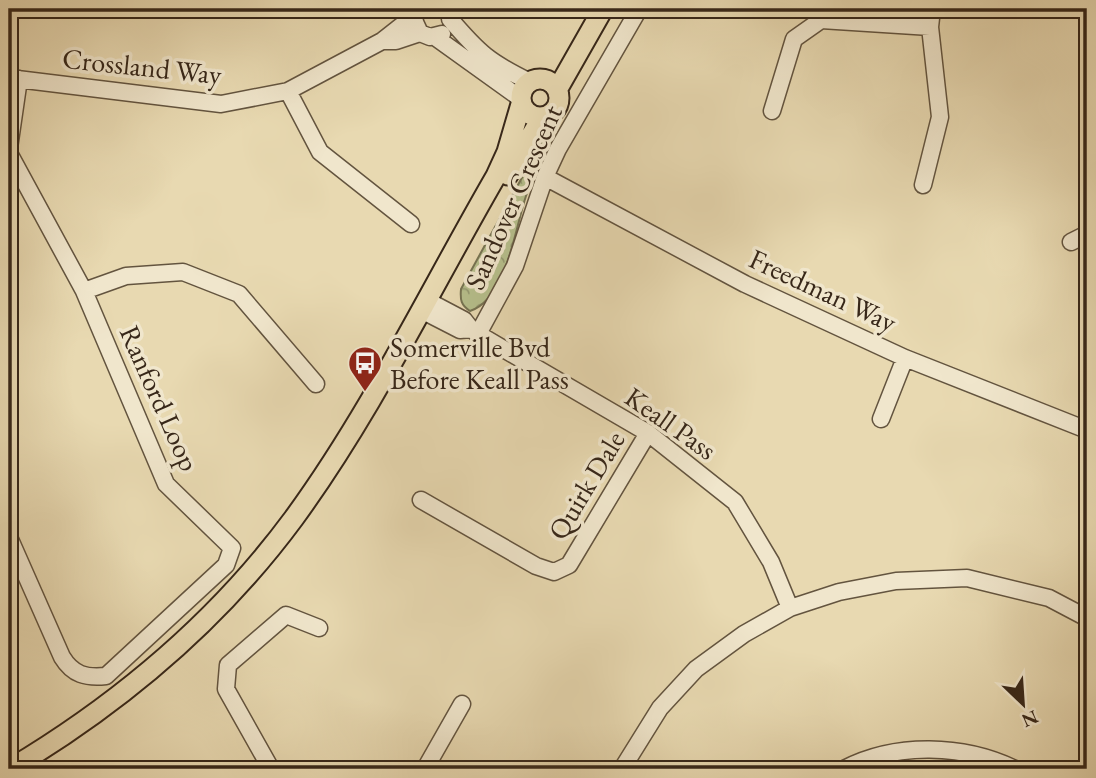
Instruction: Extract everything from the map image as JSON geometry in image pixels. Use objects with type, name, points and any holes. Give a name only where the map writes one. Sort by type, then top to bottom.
[{"type":"main road","points":[[542,117],[529,114],[534,91],[556,65],[589,9]]},
{"type":"main road","points":[[29,769],[72,743],[153,681],[215,625],[276,557],[338,474],[372,419],[496,176],[534,91],[603,9]]},
{"type":"main road","points":[[10,769],[53,743],[154,667],[225,600],[293,518],[428,308],[542,117],[556,107],[559,96],[534,91]]},
{"type":"street","name":"Sandover Crescent","points":[[475,332],[515,266],[545,177],[562,143],[639,9]]},
{"type":"street","points":[[922,185],[940,117],[930,27],[932,9]]},
{"type":"street","points":[[416,12],[415,25],[428,35],[534,91]]},
{"type":"street","name":"Crossland Way","points":[[14,78],[221,104],[288,90],[382,41],[416,12]]},
{"type":"street","points":[[448,14],[477,51],[534,91]]},
{"type":"street","points":[[428,35],[447,29],[448,14]]},
{"type":"street","points":[[772,111],[794,39],[821,20],[930,27]]},
{"type":"street","name":"Crossland Way","points":[[382,41],[428,35]]},
{"type":"street","name":"Ranford Loop","points":[[9,537],[62,657],[69,668],[87,678],[106,676],[226,565],[232,548],[166,484],[84,291],[9,150],[14,78]]},
{"type":"street","points":[[288,90],[320,152],[411,224]]},
{"type":"street","name":"Freedman Way","points":[[545,177],[745,284],[905,358],[1087,430]]},
{"type":"street","points":[[1071,242],[1087,234]]},
{"type":"street","points":[[84,291],[126,276],[183,272],[239,294],[316,384]]},
{"type":"street","name":"Keall Pass","points":[[428,308],[464,320],[475,332],[648,433],[735,502],[771,562],[790,608]]},
{"type":"street","points":[[881,419],[905,358]]},
{"type":"street","name":"Quirk Dale","points":[[421,500],[536,566],[554,572],[569,565],[648,433]]},
{"type":"street","points":[[622,769],[660,708],[696,669],[744,634],[790,608],[839,592],[896,581],[967,578],[1049,598],[1087,618]]},
{"type":"street","points":[[271,769],[226,689],[228,665],[286,615],[319,628]]},
{"type":"street","points":[[425,769],[462,704]]},
{"type":"street","points":[[844,769],[888,753],[933,749],[972,753],[1015,769]]},
{"type":"green space","points":[[547,132],[555,137],[529,189],[501,278],[483,304],[470,311],[462,302],[461,289]]},
{"type":"place","name":"Somerville Bvd Before Keall Pass","points":[[365,393]]}]
